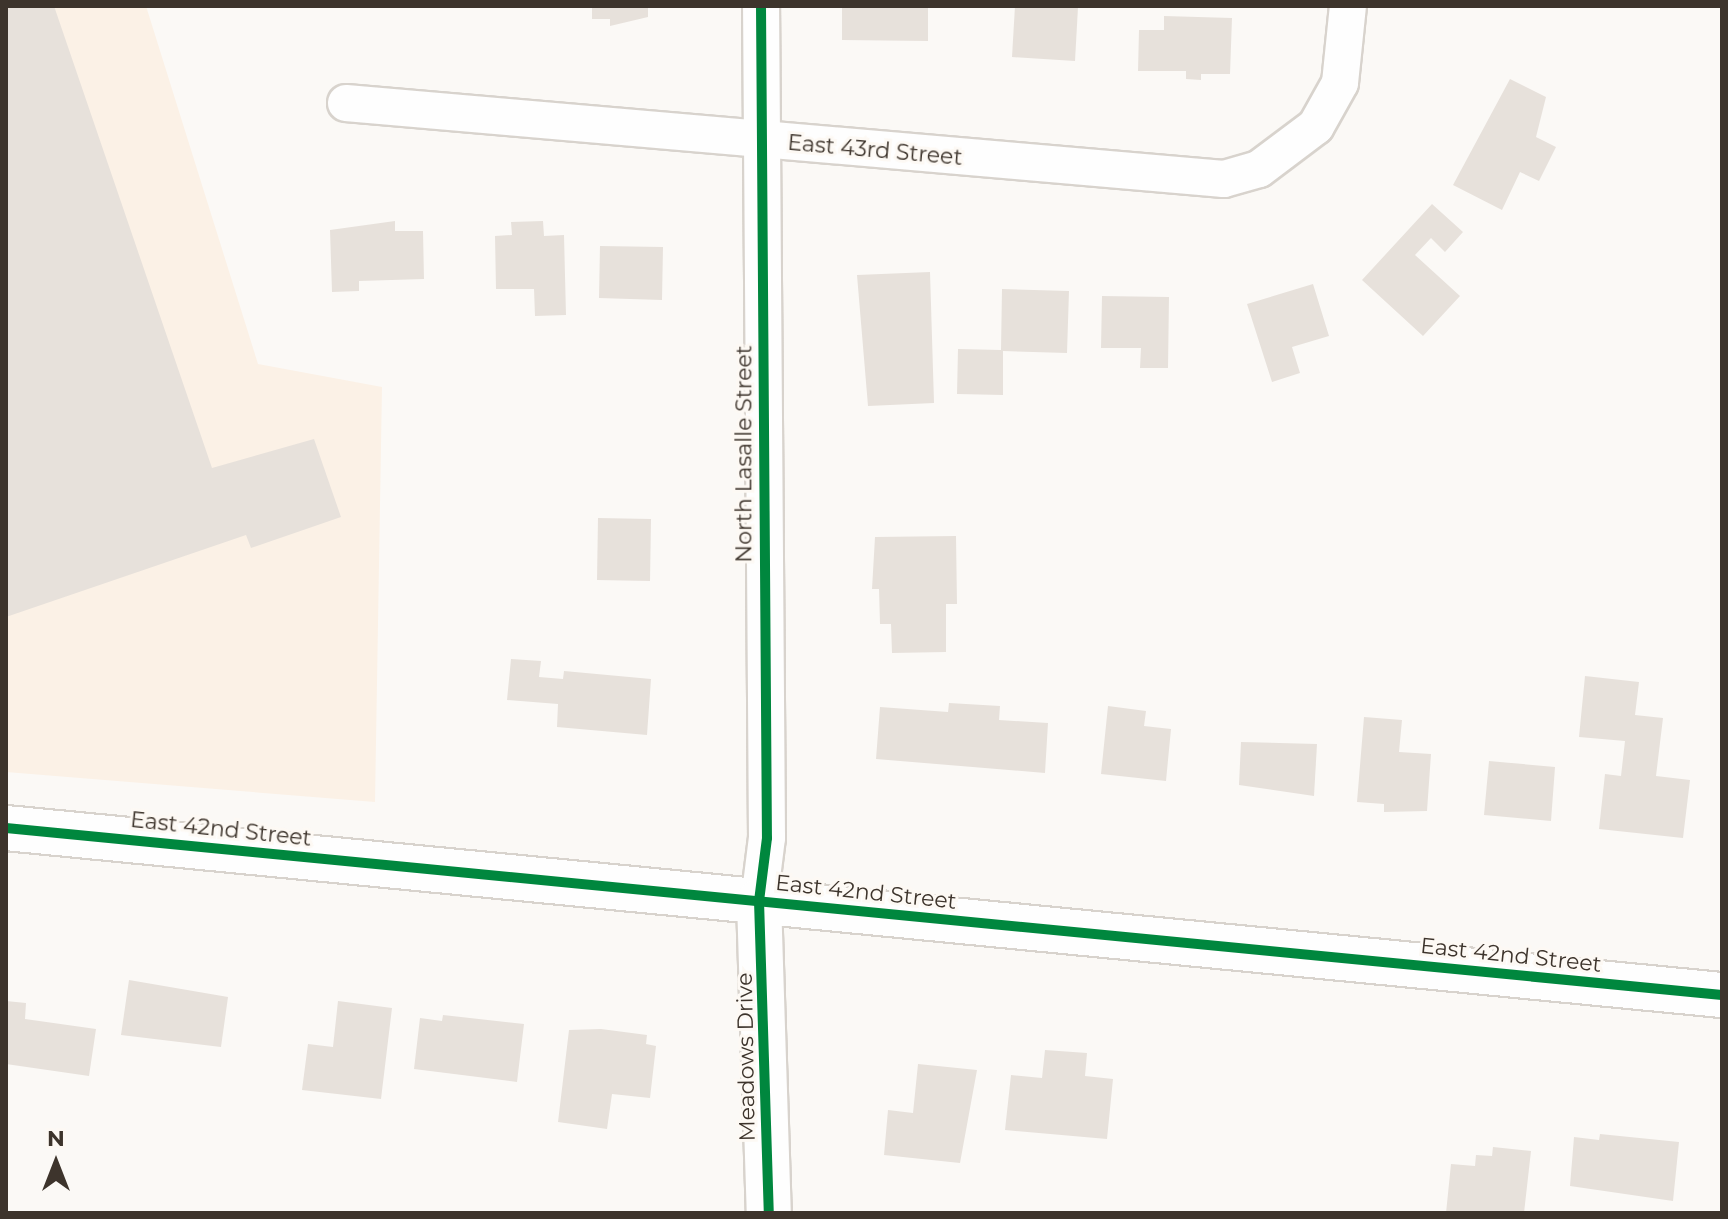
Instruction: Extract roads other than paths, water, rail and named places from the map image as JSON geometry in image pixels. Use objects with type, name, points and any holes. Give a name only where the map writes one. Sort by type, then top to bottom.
[{"type":"street","name":"North Lasalle Street","points":[[759,901],[767,838],[761,6]]},
{"type":"street","name":"East 43rd Street","points":[[346,103],[1201,179],[1259,169],[1299,142],[1340,83],[1348,6]]},
{"type":"street","name":"East 42nd Street","points":[[6,828],[1722,995]]},
{"type":"street","name":"Meadows Drive","points":[[759,901],[769,1213]]}]
